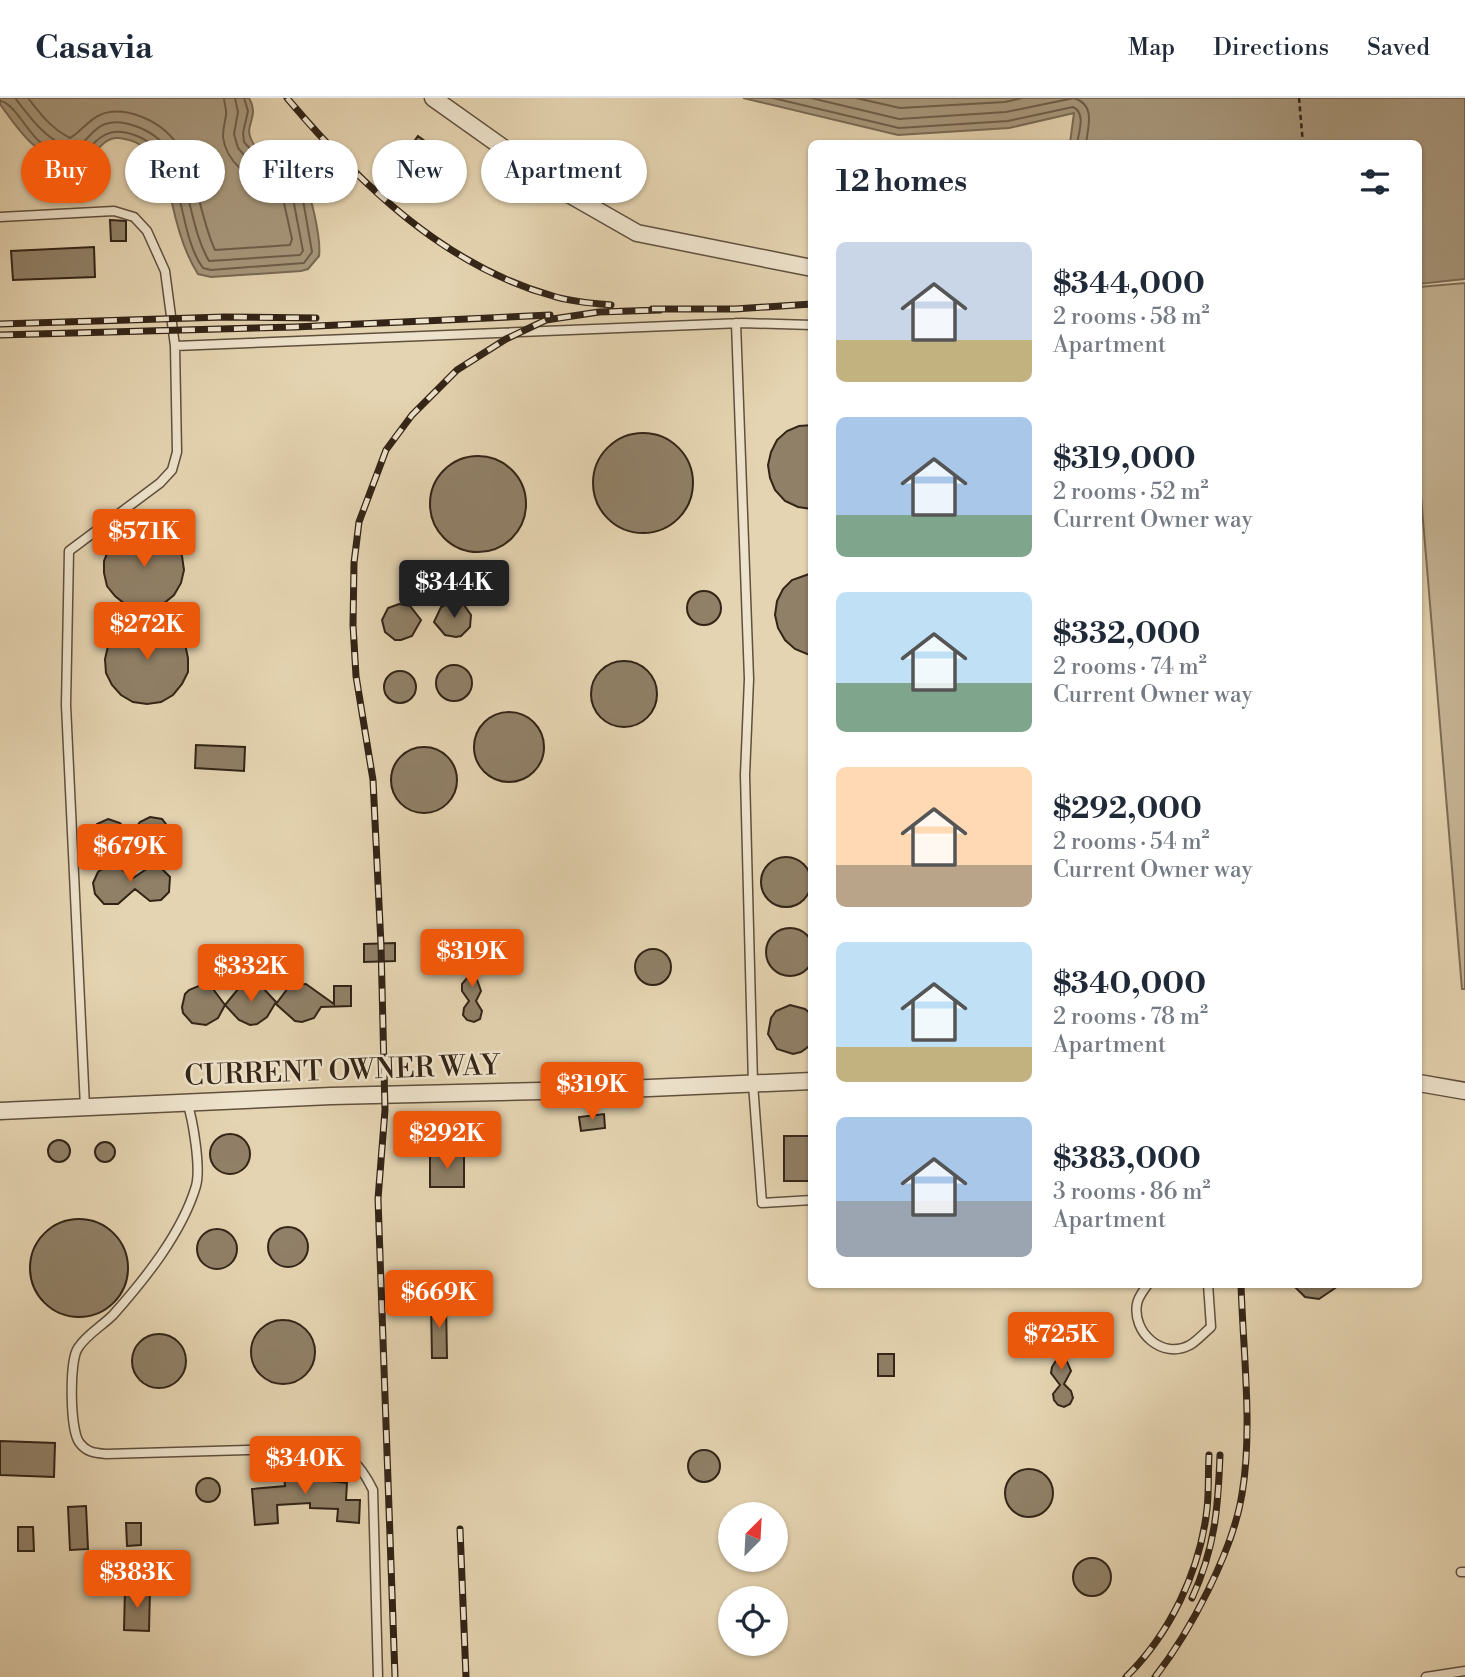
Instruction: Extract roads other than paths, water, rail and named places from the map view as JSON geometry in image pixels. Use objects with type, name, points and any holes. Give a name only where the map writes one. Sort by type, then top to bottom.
[{"type":"street","points":[[433,98],[567,193],[637,233],[808,267]]},
{"type":"street","name":"CURRENT OWNER WAY","points":[[0,1111],[331,1096],[808,1081]]},
{"type":"street","points":[[1422,1084],[1465,1091]]},
{"type":"lane","points":[[0,218],[114,211],[134,217],[147,231],[165,271],[175,346],[178,431],[177,452],[172,470],[160,483],[69,551],[66,705],[85,1107]]},
{"type":"lane","points":[[175,346],[736,323],[808,325]]},
{"type":"lane","points":[[736,323],[749,679],[745,775],[753,1084],[762,1203],[808,1200]]},
{"type":"lane","points":[[187,1102],[194,1122],[197,1184],[184,1216],[152,1269],[106,1322],[78,1347],[73,1360],[72,1409],[77,1440],[91,1453],[318,1448],[358,1463],[373,1490],[378,1677]]},
{"type":"lane","points":[[1145,1288],[1137,1301],[1137,1321],[1147,1339],[1160,1347],[1178,1349],[1190,1345],[1211,1327],[1208,1288]]},
{"type":"lane","points":[[1426,1677],[1465,1671]]},
{"type":"water","points":[[0,98],[249,98],[253,111],[249,129],[252,140],[239,140],[239,203],[312,203],[317,226],[319,256],[308,269],[301,271],[211,277],[198,274],[182,240],[172,203],[225,203],[225,140],[28,140],[0,104]]},
{"type":"water","points":[[743,98],[1465,98],[1465,279],[1422,284],[1422,140],[1070,140],[1074,113],[1009,128],[898,135]]},
{"type":"railway","points":[[287,98],[374,190],[440,242],[475,264],[513,282],[560,298],[611,305]]},
{"type":"railway","points":[[652,309],[735,309],[808,304]]},
{"type":"railway","points":[[395,1677],[378,1199],[385,1110],[381,945],[373,780],[356,676],[353,625],[354,563],[359,522],[386,450],[412,415],[457,370],[506,339],[546,320],[599,312],[660,310]]},
{"type":"railway","points":[[0,335],[295,327],[550,315]]},
{"type":"railway","points":[[0,324],[224,317],[316,318]]},
{"type":"railway","points":[[1155,1677],[1196,1614],[1220,1565],[1230,1540],[1242,1494],[1247,1443],[1241,1288]]},
{"type":"railway","points":[[1126,1677],[1142,1660],[1169,1621],[1190,1578],[1198,1555],[1207,1509],[1209,1455]]},
{"type":"railway","points":[[1192,1598],[1206,1562],[1214,1528],[1220,1455]]},
{"type":"railway","points":[[460,1529],[466,1677]]}]
